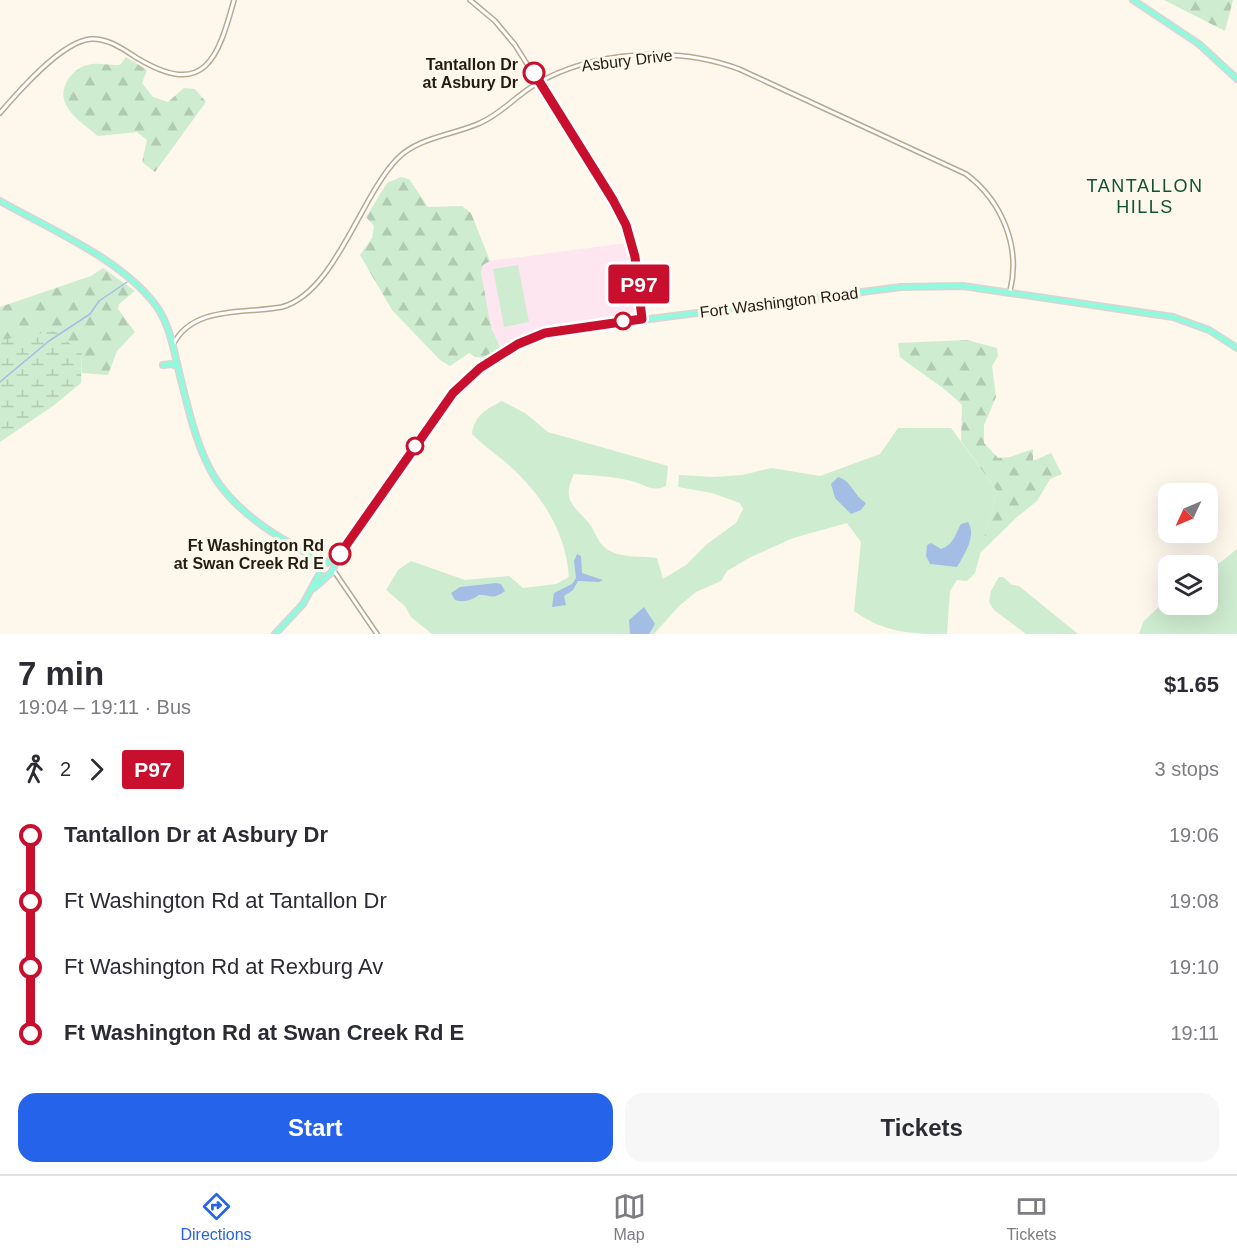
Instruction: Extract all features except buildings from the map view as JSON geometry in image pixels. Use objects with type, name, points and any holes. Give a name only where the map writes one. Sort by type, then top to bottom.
[{"type":"main road","points":[[1132,0],[1199,44],[1237,79]]},
{"type":"main road","points":[[0,201],[113,265],[131,278],[162,315],[197,437],[221,487],[249,514],[309,556],[326,563],[331,572]]},
{"type":"main road","name":"Fort Washington Road","points":[[314,588],[321,570],[341,549],[453,393],[480,368],[518,344],[545,333],[901,287],[963,286],[1010,291],[1173,317],[1202,327],[1237,348]]},
{"type":"main road","points":[[163,365],[177,366]]},
{"type":"main road","name":"Fort Washington Road","points":[[274,634],[331,572],[341,549]]},
{"type":"main road","points":[[309,556],[321,570],[331,572]]},
{"type":"street","points":[[0,113],[64,49],[80,41],[94,39],[109,42],[168,74],[186,74],[201,69],[220,49],[234,0]]},
{"type":"street","points":[[470,0],[507,35],[613,200],[626,225],[635,257],[642,319]]},
{"type":"street","name":"Asbury Drive","points":[[173,347],[188,327],[201,318],[282,307],[304,297],[326,274],[380,180],[398,158],[430,140],[483,122],[539,82],[577,66],[657,54],[704,57],[749,73],[940,161],[972,179],[994,203],[1008,233],[1013,263],[1010,291]]},
{"type":"street","points":[[331,572],[377,634]]},
{"type":"shaded area","points":[[627,243],[636,312],[556,325],[520,336],[500,347],[491,327],[481,272],[483,265],[490,261]]},
{"type":"green space","points":[[1164,0],[1233,0],[1225,31]]},
{"type":"green space","points":[[126,57],[147,70],[142,83],[153,97],[168,102],[184,88],[195,89],[206,102],[155,172],[142,162],[147,140],[137,132],[98,136],[76,118],[63,96],[64,87],[75,71],[92,64],[120,65]]},
{"type":"green space","points":[[401,177],[409,179],[428,207],[462,206],[471,213],[490,261],[483,265],[481,272],[491,327],[500,347],[485,358],[475,357],[469,353],[450,366],[440,360],[392,310],[360,255],[372,238],[374,226],[366,217],[387,183]]},
{"type":"green space","points":[[518,265],[529,322],[504,327],[493,269]]},
{"type":"green space","points":[[103,268],[135,291],[119,304],[118,309],[135,332],[117,351],[108,375],[82,373],[82,354],[0,340],[0,307],[91,276]]},
{"type":"green space","points":[[55,331],[82,354],[81,383],[53,406],[0,442],[0,340]]},
{"type":"green space","points":[[967,340],[997,348],[998,356],[992,366],[996,397],[984,425],[984,443],[998,458],[1010,457],[1033,449],[1033,461],[1051,453],[1062,474],[1050,479],[1037,501],[980,553],[997,491],[961,441],[962,405],[900,357],[898,343]]},
{"type":"green space","points":[[502,401],[525,413],[548,432],[668,466],[666,486],[661,488],[650,488],[621,479],[574,474],[569,490],[573,506],[588,522],[602,545],[621,555],[657,558],[663,579],[686,565],[707,544],[736,523],[743,509],[740,503],[712,493],[678,487],[679,475],[714,477],[742,475],[772,468],[820,476],[880,454],[898,428],[951,428],[997,491],[975,573],[967,581],[957,580],[950,591],[947,634],[910,633],[877,624],[854,611],[861,542],[847,523],[793,538],[749,558],[727,571],[721,581],[696,592],[679,606],[654,634],[432,634],[411,617],[405,606],[386,590],[398,570],[411,561],[465,580],[509,576],[523,588],[556,584],[569,577],[563,544],[557,528],[540,499],[517,473],[472,434],[478,417]]},
{"type":"green space","points":[[1237,549],[1237,634],[1139,634],[1143,622],[1158,608],[1158,615],[1218,615],[1218,563]]},
{"type":"green space","points":[[999,577],[1003,577],[1012,585],[1019,586],[1078,634],[1026,634],[994,610],[989,602],[991,591]]},
{"type":"water","points":[[838,477],[846,481],[866,503],[861,510],[851,514],[835,498],[831,484]]},
{"type":"water","points":[[968,522],[970,539],[957,567],[930,564],[926,556],[927,545],[931,543],[941,549],[949,545],[961,524]]},
{"type":"water","points":[[577,554],[581,556],[582,573],[603,580],[599,582],[578,581],[573,590],[564,596],[566,605],[552,607],[554,593],[572,584],[576,578],[574,561]]},
{"type":"water","points":[[501,584],[505,591],[494,596],[479,595],[471,600],[462,601],[455,600],[451,593],[460,587]]},
{"type":"water","points":[[644,607],[655,624],[649,634],[630,634],[629,620]]},
{"type":"waterway","points":[[0,382],[49,341],[90,314],[99,301],[127,282]]},
{"type":"bus line","name":"P97","points":[[340,554],[341,549],[453,393],[480,368],[518,344],[545,333],[642,319],[635,257],[626,225],[613,200],[534,73]]},
{"type":"place","name":"Tantallon Dr at Asbury Dr","points":[[534,73]]},
{"type":"place","name":"Ft Washington Rd at Swan Creek Rd E","points":[[340,554]]},
{"type":"district","name":"TANTALLON HILLS","points":[[1145,196]]}]
